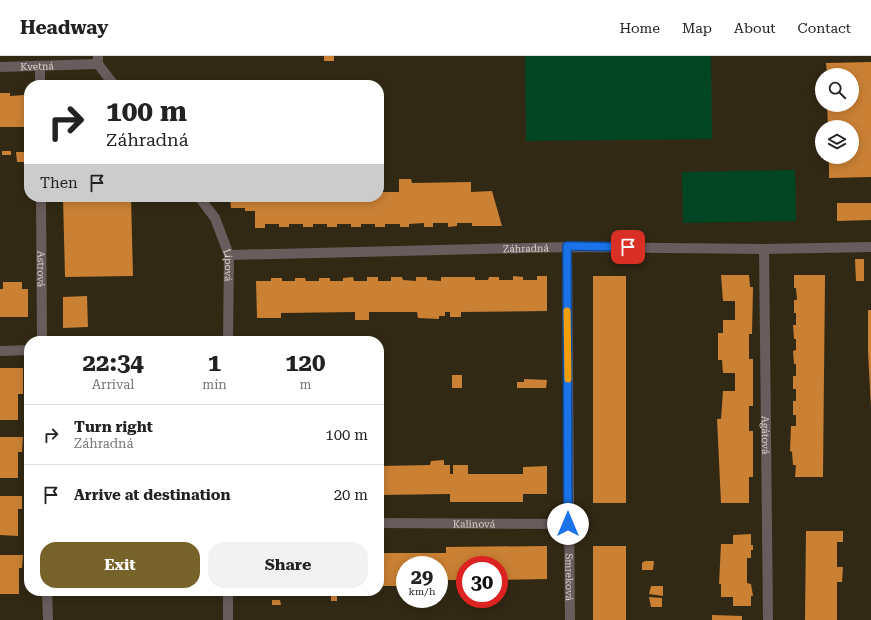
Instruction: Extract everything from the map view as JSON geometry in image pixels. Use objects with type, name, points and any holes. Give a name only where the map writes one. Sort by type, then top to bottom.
[{"type":"street","name":"Kvetná","points":[[0,67],[40,66],[98,60]]},
{"type":"street","points":[[98,60],[111,80]]},
{"type":"street","points":[[40,66],[40,80]]},
{"type":"street","name":"Astrová","points":[[41,202],[42,336]]},
{"type":"street","name":"Lipová","points":[[203,202],[215,218],[229,255],[228,336]]},
{"type":"street","name":"Záhradná","points":[[229,255],[567,246],[764,249],[871,246]]},
{"type":"street","name":"Smreková","points":[[567,246],[568,524],[570,620]]},
{"type":"street","name":"Agátová","points":[[764,249],[768,620]]},
{"type":"street","points":[[0,351],[24,350]]},
{"type":"street","name":"Kalinová","points":[[384,522],[568,524]]},
{"type":"street","points":[[47,596],[48,620]]},
{"type":"street","points":[[228,596],[228,620]]},
{"type":"green space","points":[[525,56],[711,56],[712,139],[526,141]]},
{"type":"green space","points":[[795,170],[796,221],[683,223],[682,172]]},
{"type":"building","points":[[324,56],[334,56],[334,61],[324,61]]},
{"type":"building","points":[[871,62],[871,177],[829,178],[829,164],[859,164],[859,120],[828,120],[827,112],[859,112],[859,68],[826,68],[826,63]]},
{"type":"building","points":[[0,93],[10,93],[10,96],[24,95],[24,127],[0,127]]},
{"type":"building","points":[[2,151],[11,151],[11,155],[2,155]]},
{"type":"building","points":[[16,152],[24,152],[24,162],[17,162]]},
{"type":"building","points":[[399,179],[411,179],[412,183],[471,182],[471,192],[492,191],[502,226],[472,226],[472,223],[457,223],[457,226],[448,227],[448,223],[433,223],[433,227],[424,227],[424,223],[409,224],[409,227],[400,227],[400,224],[385,224],[385,227],[375,227],[375,224],[361,224],[361,227],[351,227],[351,224],[337,224],[337,227],[327,227],[327,224],[313,224],[313,227],[303,227],[303,224],[289,224],[289,227],[279,227],[279,224],[265,224],[265,228],[255,228],[255,211],[245,211],[245,208],[231,208],[230,202],[384,202],[384,192],[399,192]]},
{"type":"building","points":[[63,202],[131,202],[133,276],[65,277]]},
{"type":"building","points":[[837,203],[871,203],[871,220],[837,221]]},
{"type":"building","points":[[855,259],[864,259],[864,281],[856,281]]},
{"type":"building","points":[[721,275],[749,275],[750,287],[753,287],[752,334],[749,334],[749,359],[753,359],[753,406],[749,406],[749,431],[753,431],[753,477],[749,477],[749,503],[721,503],[717,419],[721,419],[723,391],[735,391],[735,373],[723,373],[722,360],[718,360],[718,333],[723,333],[723,320],[735,320],[735,301],[723,301]]},
{"type":"building","points":[[794,275],[825,275],[823,477],[795,477],[796,465],[793,465],[792,452],[790,451],[791,426],[796,426],[796,415],[793,415],[793,401],[796,401],[796,389],[793,389],[793,376],[796,376],[796,364],[794,364],[793,351],[796,350],[796,339],[794,339],[793,325],[796,325],[794,300],[797,300],[796,288],[794,288]]},
{"type":"building","points":[[513,276],[523,277],[523,280],[537,280],[537,276],[547,276],[547,311],[461,312],[461,317],[450,317],[450,312],[445,312],[445,316],[439,316],[439,319],[418,318],[417,312],[369,312],[369,320],[355,320],[355,312],[281,313],[281,318],[257,318],[256,281],[271,281],[271,278],[282,278],[282,281],[295,281],[295,278],[305,278],[306,281],[319,281],[319,278],[330,278],[330,281],[343,281],[343,278],[353,277],[354,281],[367,281],[367,277],[378,277],[378,281],[391,281],[391,277],[402,277],[403,280],[416,281],[416,277],[427,277],[427,280],[441,281],[441,277],[475,277],[475,280],[488,280],[489,277],[499,277],[499,280],[513,280]]},
{"type":"building","points":[[593,276],[626,276],[626,503],[593,503]]},
{"type":"building","points":[[3,282],[22,282],[22,289],[28,289],[28,317],[0,317],[0,289],[3,289]]},
{"type":"building","points":[[87,296],[88,327],[63,328],[63,297]]},
{"type":"building","points":[[868,310],[871,310],[871,408],[868,351]]},
{"type":"building","points":[[0,368],[23,368],[23,394],[18,394],[18,420],[0,420]]},
{"type":"building","points":[[452,375],[462,375],[462,388],[452,388]]},
{"type":"building","points":[[524,379],[547,380],[546,388],[517,388],[517,382],[524,382]]},
{"type":"building","points":[[0,437],[23,437],[22,452],[18,452],[18,478],[0,478]]},
{"type":"building","points":[[444,460],[444,465],[450,465],[450,474],[453,474],[453,465],[468,465],[468,474],[523,474],[523,467],[547,466],[547,494],[523,494],[523,502],[450,502],[450,494],[384,495],[384,466],[430,465],[431,461]]},
{"type":"building","points":[[0,496],[22,496],[22,509],[18,509],[18,536],[0,535]]},
{"type":"building","points":[[806,531],[843,531],[843,542],[837,542],[837,567],[843,567],[842,582],[837,582],[837,620],[805,620]]},
{"type":"building","points":[[751,534],[751,545],[753,545],[753,550],[751,550],[751,558],[747,558],[747,583],[751,584],[753,596],[751,596],[751,606],[733,606],[733,597],[721,597],[721,584],[719,584],[721,544],[733,544],[733,535]]},
{"type":"building","points":[[547,546],[547,579],[508,580],[508,556],[456,556],[456,580],[448,580],[448,556],[396,556],[396,586],[384,586],[384,553],[446,553],[446,547]]},
{"type":"building","points":[[593,546],[626,546],[626,620],[593,620]]},
{"type":"building","points":[[0,555],[23,555],[22,568],[19,568],[19,594],[0,594]]},
{"type":"building","points":[[645,561],[654,561],[653,570],[642,570],[642,563]]},
{"type":"building","points":[[651,586],[663,586],[663,596],[649,594]]},
{"type":"building","points":[[331,596],[337,596],[337,601],[331,601]]},
{"type":"building","points":[[649,597],[662,598],[662,607],[651,607]]},
{"type":"building","points":[[272,600],[280,600],[281,605],[272,605]]},
{"type":"building","points":[[712,615],[742,616],[742,620],[712,620]]},
{"type":"slow traffic","points":[[567,311],[568,379]]},
{"type":"route","points":[[568,524],[567,246],[628,247]]}]
